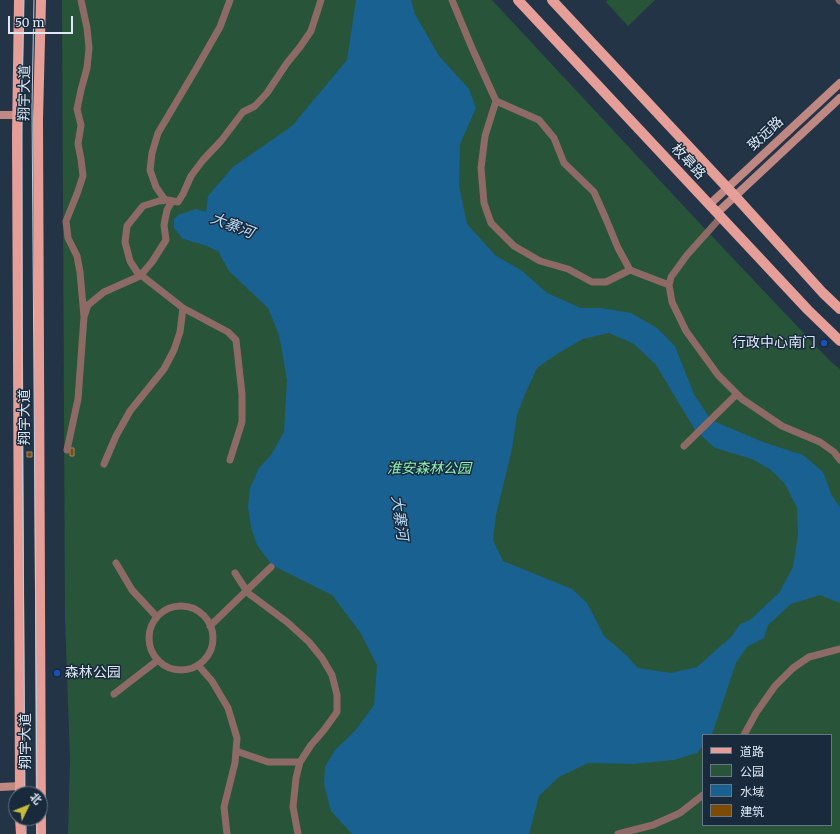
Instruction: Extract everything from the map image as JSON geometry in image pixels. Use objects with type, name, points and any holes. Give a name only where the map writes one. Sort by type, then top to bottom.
[{"type":"main road","name":"翔宇大道","points":[[19,0],[17,115],[20,786]]},
{"type":"main road","name":"翔宇大道","points":[[41,0],[38,120],[41,834]]},
{"type":"main road","name":"枚皋路","points":[[518,0],[709,205],[840,342]]},
{"type":"main road","name":"枚皋路","points":[[552,0],[840,309]]},
{"type":"street","points":[[67,450],[78,399],[84,317],[83,297],[77,256],[68,238],[66,221],[83,176],[82,159],[78,144],[81,125],[77,109],[87,68],[89,48],[87,28],[81,0]]},
{"type":"street","points":[[84,317],[88,305],[104,292],[140,276],[152,262],[166,240],[164,225],[168,201],[156,188],[150,170],[152,153],[158,133],[216,32],[230,0]]},
{"type":"street","points":[[230,460],[242,422],[242,394],[236,340],[228,332],[183,308],[140,276],[130,261],[126,242],[127,226],[143,206],[159,200],[178,202],[191,176],[203,160],[221,141],[243,112],[255,106],[300,48],[311,31],[321,0]]},
{"type":"street","points":[[452,0],[496,101],[539,120],[554,138],[564,163],[594,192],[618,248],[630,270],[669,285]]},
{"type":"street","name":"致远路","points":[[709,205],[840,83]]},
{"type":"street","points":[[840,98],[735,196],[687,255],[671,277],[669,285],[672,302],[686,331],[718,375],[742,399],[782,426],[820,442],[834,452],[840,460]]},
{"type":"street","points":[[496,101],[485,136],[481,168],[484,203],[492,223],[514,246],[540,261],[568,269],[592,282],[606,282],[630,270]]},
{"type":"street","points":[[0,115],[17,115]]},
{"type":"street","points":[[104,464],[116,436],[130,411],[164,369],[174,350],[180,332],[183,308]]},
{"type":"street","points":[[684,446],[737,394]]},
{"type":"street","points":[[116,563],[132,590],[157,617]]},
{"type":"street","points":[[210,626],[271,567]]},
{"type":"street","points":[[235,573],[247,591],[287,622],[309,642],[322,658],[332,675],[337,695],[337,712],[324,730],[311,744],[300,762],[296,778],[293,807],[298,834]]},
{"type":"street","points":[[180,606],[190,607],[200,612],[207,619],[210,626],[212,629],[213,639],[211,649],[206,658],[198,665],[188,669],[178,670],[167,666],[158,660],[152,652],[149,642],[150,631],[154,621],[160,613],[169,608],[180,606]]},
{"type":"street","points":[[745,734],[756,713],[775,686],[793,668],[808,657],[840,649]]},
{"type":"street","points":[[114,694],[158,660]]},
{"type":"street","points":[[198,665],[212,682],[228,708],[237,738],[235,763],[224,807],[227,834]]},
{"type":"street","points":[[236,751],[268,762],[300,762]]},
{"type":"street","points":[[618,834],[653,825],[680,813],[702,797]]},
{"type":"green space","name":"淮安森林公园","points":[[62,0],[492,0],[691,214],[830,361],[840,369],[840,834],[68,834],[70,760],[65,617]]},
{"type":"green space","points":[[608,0],[655,0],[628,26],[606,2]]},
{"type":"water","name":"大寨河","points":[[356,0],[411,0],[415,14],[439,56],[469,89],[476,108],[460,144],[459,186],[467,224],[496,256],[521,270],[547,293],[581,308],[600,308],[631,313],[657,328],[675,346],[694,394],[711,420],[763,442],[803,455],[823,472],[832,496],[840,507],[840,603],[820,595],[791,604],[768,625],[764,638],[747,647],[736,663],[712,734],[702,734],[702,746],[697,753],[674,760],[631,764],[588,763],[559,777],[539,796],[529,834],[352,834],[331,811],[324,784],[325,767],[335,750],[355,731],[374,705],[377,665],[360,632],[332,595],[272,565],[257,545],[251,527],[248,507],[250,488],[259,468],[271,455],[284,432],[287,380],[279,335],[268,308],[229,271],[218,251],[183,239],[174,228],[174,219],[178,215],[196,209],[206,212],[208,196],[233,167],[292,126],[347,60]],"holes":[[[609,333],[634,344],[656,365],[695,430],[715,448],[752,459],[771,470],[785,484],[797,508],[798,535],[793,567],[779,593],[750,620],[740,624],[732,636],[697,667],[671,673],[638,668],[626,655],[604,636],[587,603],[572,589],[503,561],[493,540],[496,515],[512,449],[517,415],[537,368],[583,339]]]},
{"type":"building","points":[[70,448],[74,448],[74,456],[70,456]]},
{"type":"building","points":[[27,452],[32,452],[32,457],[27,457]]},
{"type":"tram line","points":[[24,0],[22,94],[22,398],[25,786]]},
{"type":"tram line","points":[[34,0],[32,106],[37,786]]},
{"type":"tram line","points":[[26,826],[26,834]]},
{"type":"tram line","points":[[37,826],[37,834]]},
{"type":"place","name":"行政中心南门","points":[[824,343]]},
{"type":"place","name":"森林公园","points":[[57,673]]}]
